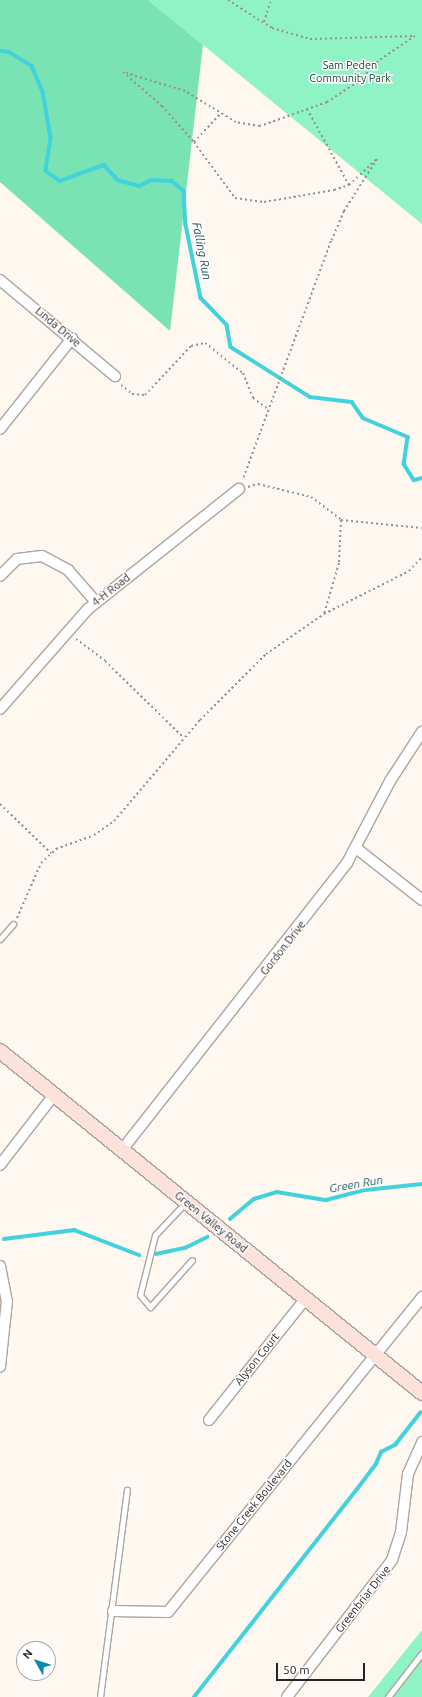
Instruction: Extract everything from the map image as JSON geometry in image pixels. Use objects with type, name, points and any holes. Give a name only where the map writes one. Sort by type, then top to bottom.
[{"type":"street","name":"Linda Drive","points":[[0,280],[72,338],[115,376]]},
{"type":"street","points":[[0,429],[72,338]]},
{"type":"street","name":"4-H Road","points":[[0,709],[64,633],[96,602],[239,489]]},
{"type":"street","points":[[0,576],[17,560],[42,556],[68,570],[96,602]]},
{"type":"street","name":"Gordon Drive","points":[[122,1150],[317,905],[356,848],[390,781],[422,732]]},
{"type":"street","points":[[356,848],[422,900]]},
{"type":"street","name":"Green Valley Road","points":[[0,1051],[422,1393]]},
{"type":"street","points":[[0,1165],[54,1095]]},
{"type":"street","points":[[0,1266],[7,1301],[0,1366]]},
{"type":"street","points":[[375,1355],[422,1297]]},
{"type":"street","name":"Alyson Court","points":[[209,1420],[306,1298]]},
{"type":"street","name":"Stone Creek Boulevard","points":[[113,1611],[168,1612],[375,1355]]},
{"type":"street","name":"Greenbriar Drive","points":[[287,1697],[392,1560],[401,1532],[408,1474],[422,1442]]},
{"type":"lane","points":[[0,940],[13,924]]},
{"type":"lane","points":[[186,1202],[155,1235],[140,1295],[150,1307],[192,1260]]},
{"type":"lane","points":[[100,1697],[113,1611],[127,1490]]},
{"type":"lane","points":[[388,1697],[422,1653]]},
{"type":"path","points":[[228,0],[264,23],[310,39],[415,36],[378,61],[362,79],[327,102],[260,126],[236,122],[185,91],[123,72],[162,106],[194,142],[235,198],[248,203],[326,192],[349,185],[377,159],[344,211],[239,489]]},
{"type":"path","points":[[264,23],[270,2]]},
{"type":"path","points":[[307,109],[349,185]]},
{"type":"path","points":[[194,142],[221,113]]},
{"type":"path","points":[[115,376],[127,391],[145,395],[191,346],[205,343],[243,373],[253,398],[269,410]]},
{"type":"path","points":[[239,489],[258,484],[311,497],[341,520],[422,528]]},
{"type":"path","points":[[324,614],[339,563],[341,520]]},
{"type":"path","points":[[13,924],[40,863],[68,843],[94,835],[114,821],[184,739],[266,654],[324,614],[409,571],[422,557]]},
{"type":"path","points":[[64,633],[82,641],[105,661],[184,739]]},
{"type":"path","points":[[0,804],[51,854]]},
{"type":"green space","points":[[0,0],[148,0],[203,45],[170,331],[0,182]]},
{"type":"green space","name":"Sam Peden Community Park","points":[[148,0],[422,0],[422,224],[203,45]]},
{"type":"green space","points":[[422,1630],[422,1697],[368,1697]]},
{"type":"waterway","name":"Falling Run","points":[[0,51],[9,52],[32,66],[43,92],[51,138],[46,171],[60,181],[104,165],[118,180],[139,186],[152,180],[172,181],[184,191],[186,225],[201,298],[227,325],[231,347],[310,397],[352,402],[363,418],[408,437],[404,464],[414,480],[422,478]]},
{"type":"waterway","name":"Green Run","points":[[230,1219],[254,1199],[277,1192],[326,1200],[365,1190],[422,1184]]},
{"type":"waterway","name":"Green Run","points":[[4,1239],[74,1230],[139,1255]]},
{"type":"waterway","name":"Green Run","points":[[156,1254],[185,1248],[208,1237]]},
{"type":"waterway","points":[[194,1697],[358,1488],[376,1464],[381,1452],[395,1445],[420,1413]]}]
